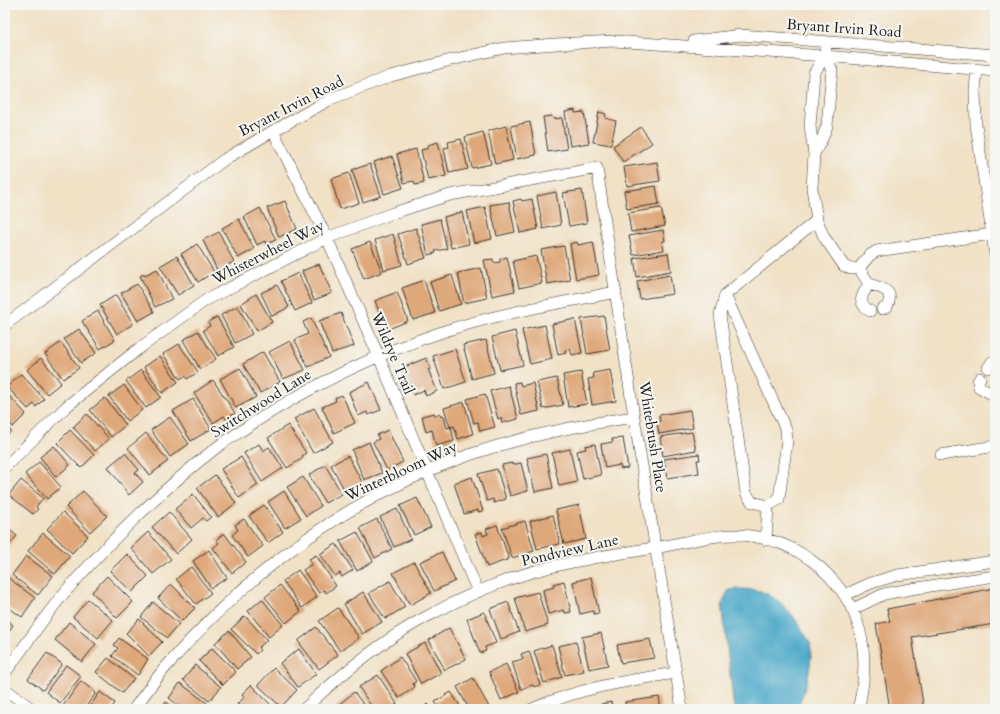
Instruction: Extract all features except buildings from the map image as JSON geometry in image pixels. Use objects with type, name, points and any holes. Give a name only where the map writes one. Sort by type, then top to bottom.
[{"type":"street","name":"Bryant Irvin Road","points":[[667,45],[741,35],[995,55]]},
{"type":"street","name":"Bryant Irvin Road","points":[[5,325],[224,159],[273,130],[333,98],[391,76],[458,58],[504,48],[614,41],[995,70]]},
{"type":"street","points":[[826,42],[825,56],[814,73],[810,126],[814,154],[812,188],[817,220],[824,237],[844,266],[851,269],[859,268],[870,255],[877,251],[992,234]]},
{"type":"street","points":[[814,154],[827,126],[832,70],[825,56]]},
{"type":"street","points":[[977,69],[976,125],[995,254]]},
{"type":"street","points":[[813,91],[830,92]]},
{"type":"street","name":"Wildrye Trail","points":[[273,130],[327,238],[379,356],[426,472],[478,592]]},
{"type":"street","name":"Whisterwheel Way","points":[[5,466],[67,406],[137,350],[206,300],[327,238],[394,213],[450,195],[597,168]]},
{"type":"street","name":"Whitebrush Place","points":[[597,168],[634,417],[682,709]]},
{"type":"street","points":[[725,295],[786,430],[787,441],[779,499],[768,506],[752,502],[746,493],[720,316],[725,295],[817,220]]},
{"type":"street","points":[[859,268],[869,284],[884,288],[889,294],[890,301],[888,307],[882,309]]},
{"type":"street","points":[[869,284],[862,295],[861,302],[863,307],[870,311]]},
{"type":"street","name":"Switchwood Lane","points":[[5,673],[69,588],[110,542],[217,447],[275,409],[316,385],[379,356],[444,332],[517,312],[616,292]]},
{"type":"street","points":[[980,378],[978,381],[979,387],[995,396]]},
{"type":"street","name":"Winterbloom Way","points":[[134,709],[164,669],[228,602],[303,540],[339,517],[375,496],[426,472],[471,455],[514,442],[577,427],[634,417]]},
{"type":"street","points":[[941,455],[995,446]]},
{"type":"street","points":[[766,540],[768,506]]},
{"type":"street","name":"Pondview Lane","points":[[304,709],[373,650],[424,618],[478,592],[512,579],[567,563],[736,535],[783,544],[798,551],[828,574],[845,595],[853,609],[862,641],[864,682],[858,709]]},
{"type":"street","points":[[845,595],[871,583],[898,575],[995,561]]},
{"type":"street","points":[[853,609],[884,594],[995,576]]},
{"type":"street","points":[[532,709],[551,700],[612,683],[676,673]]},
{"type":"street","points":[[5,689],[32,709]]},
{"type":"water","points":[[735,589],[757,590],[774,598],[791,614],[809,641],[811,650],[810,668],[803,695],[796,709],[734,709],[722,604],[728,591]]}]
